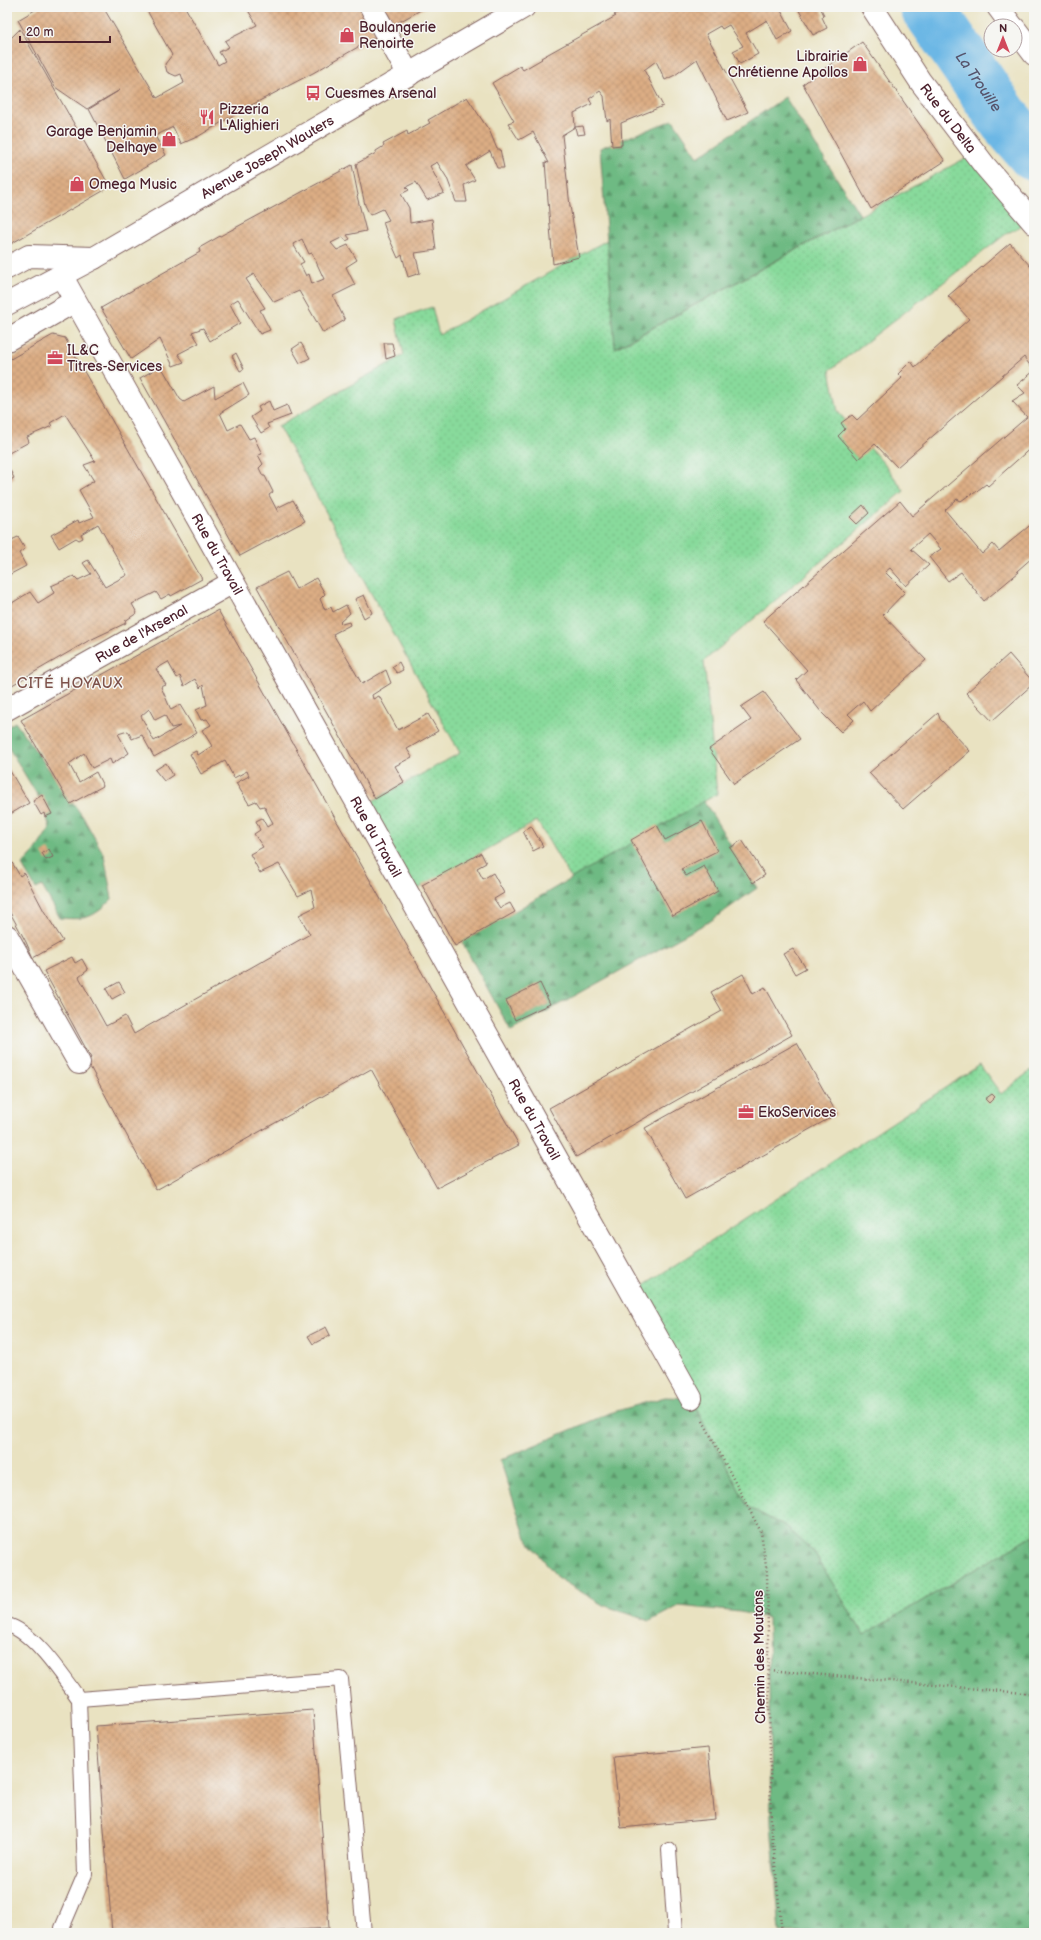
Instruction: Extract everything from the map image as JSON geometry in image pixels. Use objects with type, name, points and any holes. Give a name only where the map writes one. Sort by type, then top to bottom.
[{"type":"street","points":[[371,7],[409,75]]},
{"type":"street","name":"Rue du Delta","points":[[872,7],[920,81],[985,166],[1034,223]]},
{"type":"street","points":[[998,7],[1006,18]]},
{"type":"street","name":"Avenue Joseph Wauters","points":[[16,299],[94,258],[409,75],[518,8]]},
{"type":"street","points":[[1023,40],[1034,54]]},
{"type":"street","points":[[7,268],[29,256],[94,258]]},
{"type":"street","name":"Rue du Travail","points":[[61,275],[691,1398]]},
{"type":"street","points":[[7,340],[75,301]]},
{"type":"street","name":"Rue de l'Arsenal","points":[[7,709],[233,582]]},
{"type":"street","points":[[7,936],[79,1063]]},
{"type":"lane","points":[[7,1624],[15,1627],[46,1655],[79,1699],[85,1874],[62,1928],[62,1933]]},
{"type":"lane","points":[[79,1699],[341,1679],[364,1933]]},
{"type":"lane","points":[[669,1850],[675,1933]]},
{"type":"path","name":"Chemin des Moutons","points":[[691,1398],[761,1532],[767,1573],[771,1824],[782,1933]]},
{"type":"path","points":[[769,1670],[1034,1694]]},
{"type":"green space","points":[[785,97],[860,215],[615,348],[600,148],[673,120],[698,157]]},
{"type":"green space","points":[[975,153],[1032,220],[1006,234],[830,370],[838,412],[886,466],[904,491],[704,661],[717,794],[571,879],[537,821],[409,894],[360,808],[460,753],[278,426],[404,355],[396,319],[432,307],[439,335],[607,240],[616,348]]},
{"type":"green space","points":[[15,722],[83,817],[104,855],[112,899],[100,910],[89,916],[77,919],[60,918],[42,886],[36,889],[22,865],[35,851],[50,828],[42,803],[7,745],[7,727]]},
{"type":"green space","points":[[704,801],[757,888],[712,920],[511,1031],[462,942]]},
{"type":"green space","points":[[980,1065],[1001,1094],[1034,1068],[1034,1535],[864,1635],[813,1551],[786,1527],[748,1507],[691,1398],[632,1293]]},
{"type":"green space","points":[[665,1397],[691,1398],[748,1507],[786,1527],[813,1551],[864,1635],[1034,1535],[1034,1933],[780,1933],[771,1824],[768,1618],[740,1612],[679,1606],[650,1621],[603,1605],[558,1578],[526,1538],[500,1460],[610,1413]]},
{"type":"building","points":[[40,7],[103,7],[157,98],[184,83],[181,74],[176,76],[167,72],[165,64],[172,55],[145,7],[185,7],[218,65],[225,61],[219,52],[229,47],[225,41],[257,25],[246,7],[360,7],[377,36],[313,73],[242,110],[199,136],[181,144],[173,127],[155,136],[166,155],[125,179],[89,109],[120,90],[87,109],[55,87],[18,20]]},
{"type":"building","points":[[381,7],[426,7],[392,26]]},
{"type":"building","points":[[627,7],[779,7],[792,31],[777,40],[767,20],[746,33],[758,54],[740,64],[733,51],[743,46],[729,25],[722,29],[720,26],[706,34],[748,112],[727,121],[697,59],[675,75],[665,80],[656,61],[644,70],[663,106],[621,123],[622,145],[612,146],[610,119],[607,121],[604,96],[600,91],[589,99],[592,104],[574,113],[575,127],[562,135],[570,206],[579,257],[553,264],[545,162],[549,163],[533,132],[519,140],[508,123],[514,121],[492,83],[520,66],[523,70],[542,59],[541,58],[616,16],[614,15]]},
{"type":"building","points":[[797,7],[820,7],[824,15],[822,17],[827,28],[813,35]]},
{"type":"building","points":[[20,29],[110,187],[7,246],[7,42]]},
{"type":"building","points":[[862,42],[945,161],[871,209],[803,84]]},
{"type":"building","points":[[467,97],[490,132],[497,149],[500,149],[504,168],[497,168],[490,151],[466,166],[475,180],[464,185],[467,202],[456,202],[447,178],[437,162],[430,166],[444,193],[427,200],[416,182],[406,187],[409,190],[401,194],[409,208],[410,223],[432,219],[436,250],[415,253],[420,273],[408,277],[402,255],[398,258],[386,231],[383,222],[389,220],[383,209],[370,215],[365,205],[356,164],[376,153],[376,151],[384,146],[383,144],[407,131],[408,135],[430,123],[428,120]]},
{"type":"building","points":[[583,126],[585,134],[577,135],[575,127]]},
{"type":"building","points":[[352,165],[357,196],[366,231],[347,235],[350,239],[346,241],[343,237],[331,243],[337,250],[348,245],[357,260],[346,267],[355,285],[333,296],[345,320],[323,333],[299,291],[274,302],[254,274],[246,279],[265,308],[260,310],[270,330],[260,334],[238,299],[230,304],[240,323],[210,341],[203,328],[192,332],[199,343],[178,354],[184,362],[173,366],[160,339],[131,359],[101,308],[200,252],[199,248]],"holes":[[[302,239],[309,254],[312,253],[324,279],[312,284],[309,274],[306,276],[300,264],[304,262],[293,244]]]},
{"type":"building","points":[[1010,243],[1031,267],[1033,264],[1034,266],[1034,371],[1024,357],[897,467],[875,444],[858,459],[838,436],[845,429],[841,423],[852,415],[857,420],[902,378],[898,374],[911,361],[915,367],[969,319],[948,296]]},
{"type":"building","points":[[53,335],[65,338],[202,579],[171,596],[170,594],[161,599],[156,592],[132,604],[137,613],[125,621],[126,623],[88,641],[7,688],[7,606],[30,592],[38,603],[54,593],[51,586],[74,576],[78,580],[91,574],[83,563],[88,560],[105,587],[127,575],[98,524],[81,534],[83,538],[79,540],[76,538],[59,548],[51,535],[78,520],[79,523],[94,517],[79,490],[94,481],[84,465],[95,461],[65,414],[50,423],[52,426],[27,437],[29,442],[7,454],[7,361]]},
{"type":"building","points":[[301,343],[310,358],[300,363],[292,349]]},
{"type":"building","points":[[384,343],[392,343],[395,356],[386,359]]},
{"type":"building","points":[[236,353],[244,369],[240,371],[232,356]]},
{"type":"building","points":[[161,366],[180,399],[184,402],[214,386],[215,398],[243,383],[249,395],[220,413],[228,430],[240,424],[249,439],[254,437],[262,454],[258,455],[263,464],[259,468],[273,492],[269,495],[278,512],[277,508],[293,500],[305,521],[240,556],[140,378]]},
{"type":"building","points":[[1034,371],[1034,445],[988,486],[986,484],[961,501],[957,499],[945,510],[982,554],[993,544],[999,551],[1034,522],[1034,556],[1017,571],[1019,572],[984,601],[961,572],[948,581],[929,557],[941,549],[928,534],[911,549],[929,565],[906,586],[890,568],[885,572],[905,592],[883,615],[926,660],[870,711],[863,701],[848,714],[854,720],[841,732],[822,713],[796,680],[807,670],[763,621],[900,501],[912,516],[1027,417],[1012,401],[1025,393],[1017,385]]},
{"type":"building","points":[[269,401],[273,411],[287,405],[291,415],[267,424],[269,428],[261,433],[251,417],[260,411],[258,407]]},
{"type":"building","points":[[7,464],[14,478],[7,482]]},
{"type":"building","points":[[863,505],[869,513],[857,524],[850,517]]},
{"type":"building","points":[[18,537],[25,549],[19,553],[26,566],[7,576],[7,542]]},
{"type":"building","points":[[287,572],[296,589],[316,578],[325,594],[320,599],[325,610],[331,607],[333,612],[346,605],[350,613],[340,622],[342,624],[349,622],[350,625],[333,634],[362,684],[386,670],[391,683],[372,695],[373,699],[379,696],[398,730],[428,714],[438,731],[407,749],[412,757],[395,766],[404,782],[375,799],[257,587]]},
{"type":"building","points":[[364,595],[372,613],[364,618],[355,599]]},
{"type":"building","points":[[218,610],[519,1145],[437,1188],[371,1069],[156,1190],[87,1061],[91,1058],[44,971],[72,957],[75,963],[82,959],[88,970],[79,977],[106,1026],[125,1016],[134,1034],[310,934],[299,915],[315,907],[311,890],[298,896],[279,864],[260,873],[250,854],[263,847],[254,834],[260,830],[256,821],[262,818],[267,827],[273,823],[264,806],[260,807],[256,801],[249,804],[236,783],[249,776],[247,771],[234,778],[225,761],[201,774],[190,754],[196,751],[198,755],[212,746],[202,730],[211,725],[207,719],[201,720],[196,710],[207,705],[203,685],[200,688],[195,679],[184,686],[180,676],[177,678],[168,662],[156,669],[166,685],[161,687],[171,710],[180,705],[197,733],[154,757],[142,735],[132,739],[128,731],[118,734],[129,753],[112,764],[110,759],[92,768],[84,753],[69,764],[79,782],[96,772],[103,786],[70,804],[21,720]],"holes":[[[149,709],[155,720],[165,715],[171,728],[180,726],[154,741],[141,716]]]},
{"type":"building","points":[[1009,654],[1034,683],[992,721],[966,693]]},
{"type":"building","points":[[399,662],[403,670],[397,673],[392,667]]},
{"type":"building","points":[[764,692],[800,739],[734,784],[709,749],[751,720],[741,707]]},
{"type":"building","points":[[938,713],[940,719],[970,751],[903,809],[869,773]]},
{"type":"building","points":[[166,763],[173,775],[164,781],[155,770]]},
{"type":"building","points":[[7,766],[29,803],[7,816]]},
{"type":"building","points":[[42,795],[52,814],[45,817],[44,813],[41,815],[33,801]]},
{"type":"building","points":[[702,821],[717,851],[681,869],[686,876],[704,866],[718,891],[673,916],[631,840],[657,825],[665,840]]},
{"type":"building","points":[[531,826],[543,846],[533,851],[523,831]]},
{"type":"building","points":[[742,840],[765,875],[753,883],[730,848]]},
{"type":"building","points":[[49,849],[53,857],[46,860],[42,853]]},
{"type":"building","points":[[481,853],[486,863],[477,868],[483,879],[493,873],[504,893],[494,899],[500,908],[510,903],[515,912],[455,946],[422,885]]},
{"type":"building","points":[[7,854],[20,876],[24,873],[44,911],[63,941],[33,958],[7,907]]},
{"type":"building","points":[[793,949],[806,968],[795,974],[783,954]]},
{"type":"building","points":[[743,974],[753,994],[765,987],[792,1035],[576,1157],[549,1108],[722,1011],[711,992]]},
{"type":"building","points":[[119,982],[125,992],[112,999],[106,989]]},
{"type":"building","points":[[540,983],[550,1004],[515,1020],[506,1000]]},
{"type":"building","points":[[797,1043],[837,1114],[685,1199],[645,1128]]},
{"type":"building","points":[[992,1094],[995,1097],[989,1103],[985,1099]]},
{"type":"building","points":[[326,1327],[330,1335],[313,1344],[308,1336]]},
{"type":"building","points":[[313,1710],[329,1928],[253,1933],[112,1933],[96,1726]]},
{"type":"building","points":[[708,1748],[715,1819],[621,1828],[613,1757]]},
{"type":"waterway","name":"La Trouille","points":[[927,7],[1005,120],[1034,154]]},
{"type":"place","name":"Boulangerie Renoirte","points":[[347,35]]},
{"type":"place","name":"Librairie Chrétienne Apollos","points":[[860,64]]},
{"type":"place","name":"Cuesmes Arsenal","points":[[313,93]]},
{"type":"place","name":"Pizzeria L'Alighieri","points":[[207,117]]},
{"type":"place","name":"Garage Benjamin Delhaye","points":[[169,139]]},
{"type":"place","name":"Omega Music","points":[[77,184]]},
{"type":"place","name":"IL&C Titres-Services","points":[[55,358]]},
{"type":"place","name":"EkoServices","points":[[746,1112]]},
{"type":"district","name":"CITÉ HOYAUX","points":[[70,683]]}]
